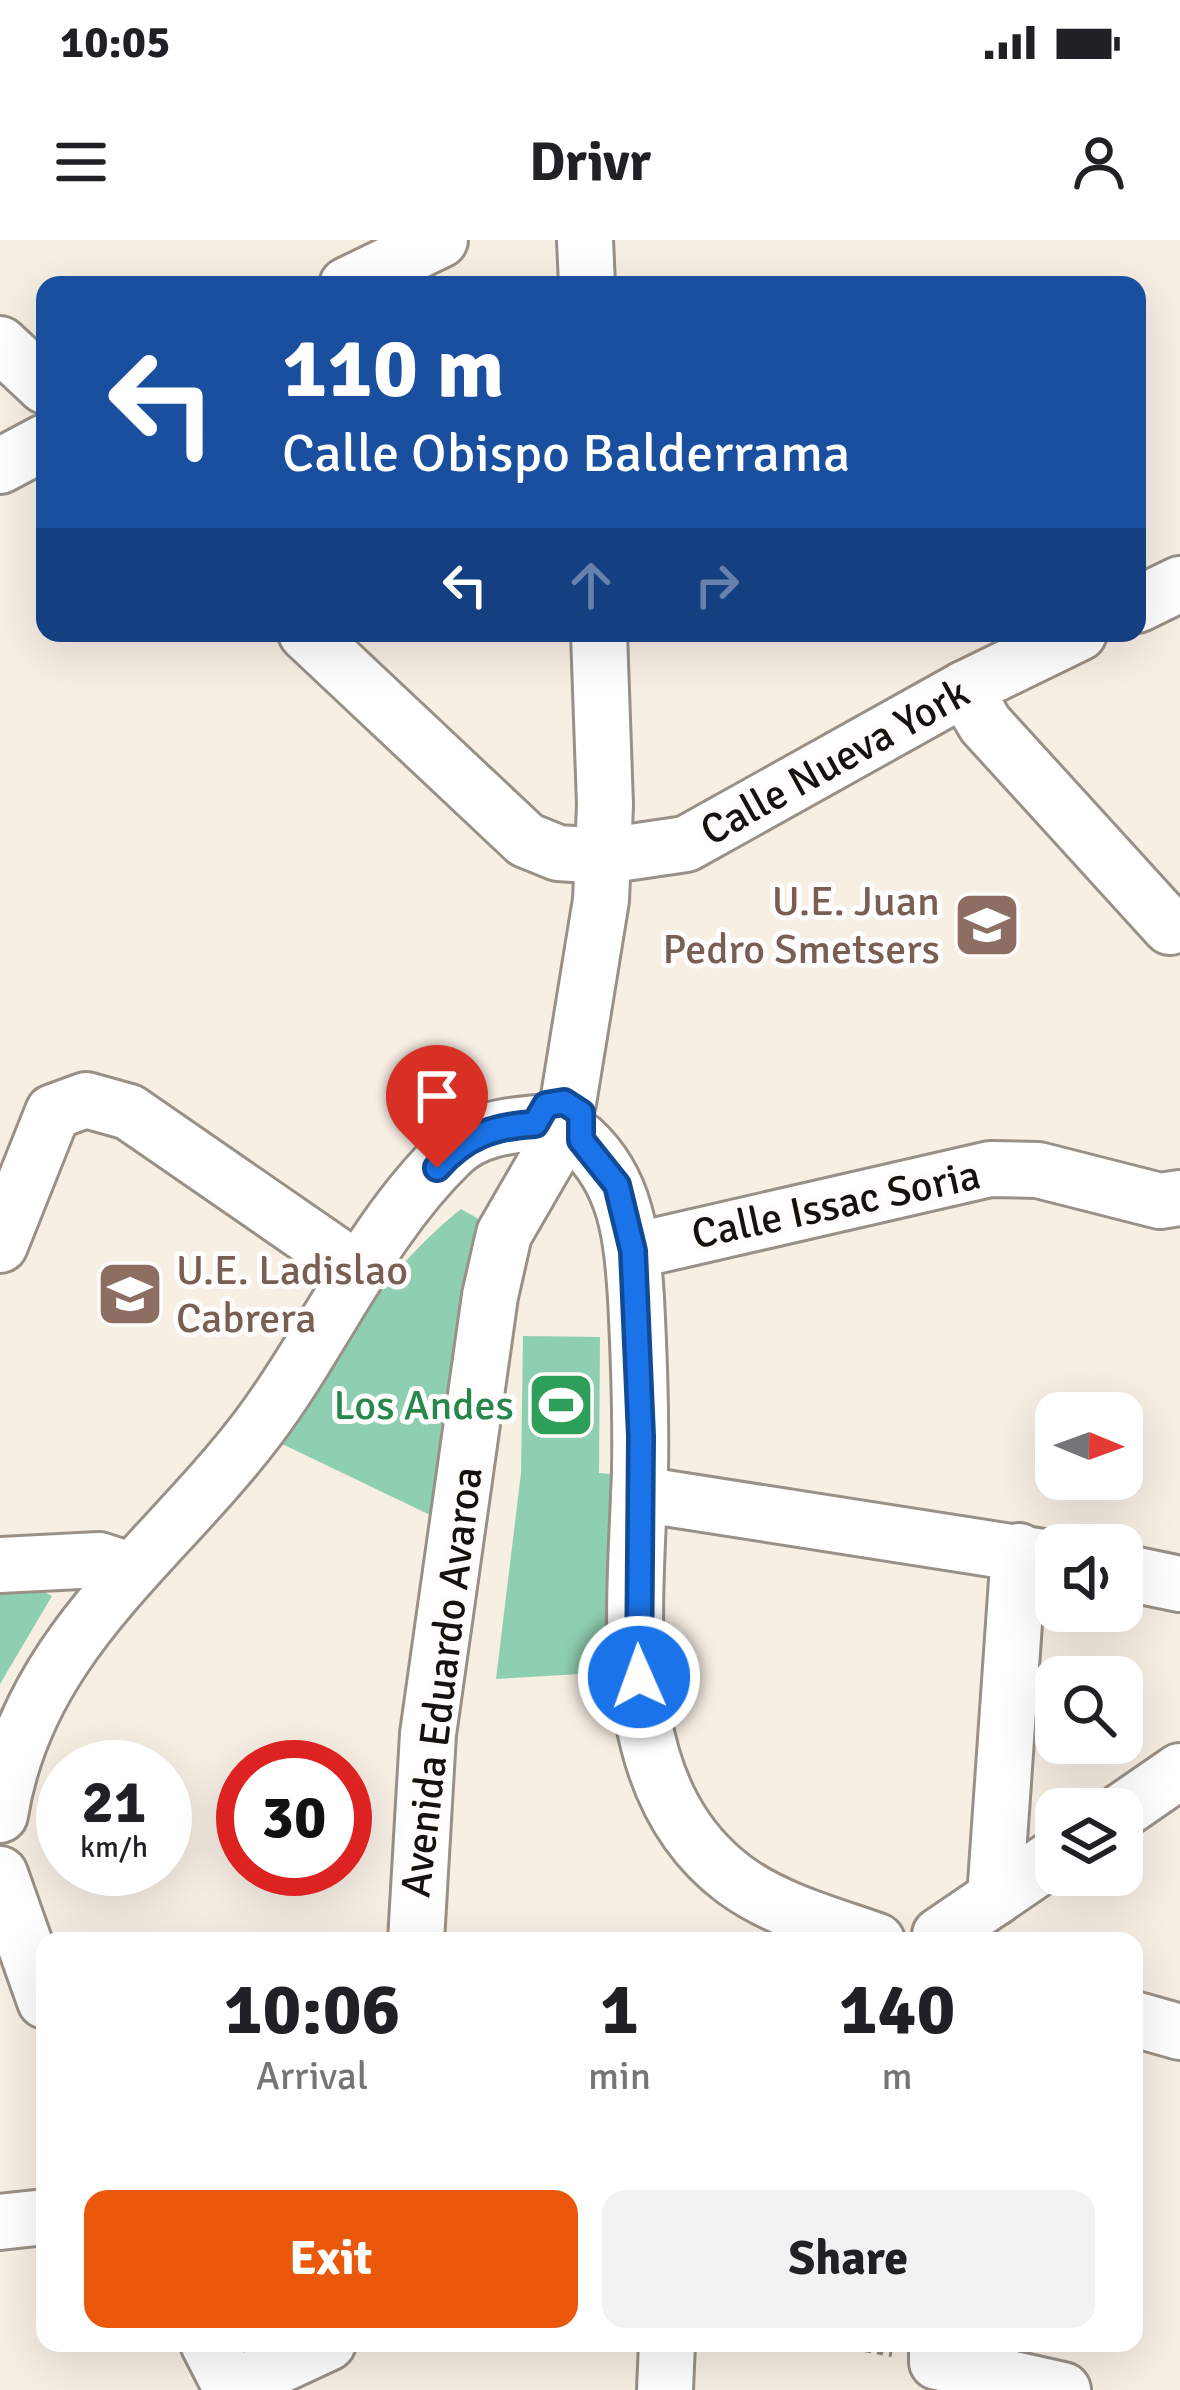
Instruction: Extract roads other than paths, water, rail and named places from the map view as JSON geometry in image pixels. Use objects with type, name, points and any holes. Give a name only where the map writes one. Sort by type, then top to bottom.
[{"type":"street","points":[[352,267],[440,240]]},
{"type":"street","points":[[585,240],[586,276]]},
{"type":"street","points":[[0,344],[36,378]]},
{"type":"street","points":[[0,466],[36,447]]},
{"type":"street","points":[[1146,601],[1180,584]]},
{"type":"street","name":"Calle Nueva York","points":[[316,642],[526,840],[558,853],[604,856],[686,844],[964,689],[1061,642]]},
{"type":"street","name":"Avenida Eduardo Avaroa","points":[[417,1932],[428,1734],[490,1297],[504,1234],[559,1129],[591,985],[604,856],[599,642]]},
{"type":"street","points":[[964,689],[985,724],[1170,927]]},
{"type":"street","points":[[0,1246],[14,1166],[53,1112],[70,1102],[107,1102],[172,1140],[359,1271]]},
{"type":"street","points":[[0,1815],[28,1715],[82,1629],[256,1431],[359,1271],[453,1150],[494,1128],[559,1129],[617,1185],[633,1251],[640,1702],[655,1769],[683,1828],[736,1881],[774,1903],[853,1932]]},
{"type":"street","name":"Calle Issac Soria","points":[[633,1251],[990,1169],[1038,1170],[1160,1201],[1180,1198]]},
{"type":"street","points":[[639,1494],[1035,1555]]},
{"type":"street","points":[[0,1565],[100,1560],[130,1570]]},
{"type":"street","points":[[1143,1576],[1180,1584]]},
{"type":"street","points":[[995,1898],[1035,1579]]},
{"type":"street","points":[[1143,1797],[1180,1771]]},
{"type":"street","points":[[943,1932],[966,1912],[1035,1870]]},
{"type":"street","points":[[0,1874],[36,1976]]},
{"type":"street","points":[[1143,2022],[1180,2032]]},
{"type":"street","points":[[0,2222],[36,2218]]},
{"type":"street","points":[[218,2375],[297,2352]]},
{"type":"street","points":[[665,2390],[667,2352]]},
{"type":"street","points":[[937,2352],[1063,2390]]},
{"type":"place","name":"U.E. Juan Pedro Smetsers","points":[[987,925]]},
{"type":"place","name":"U.E. Ladislao Cabrera","points":[[130,1294]]},
{"type":"place","name":"Los Andes","points":[[561,1405]]}]
